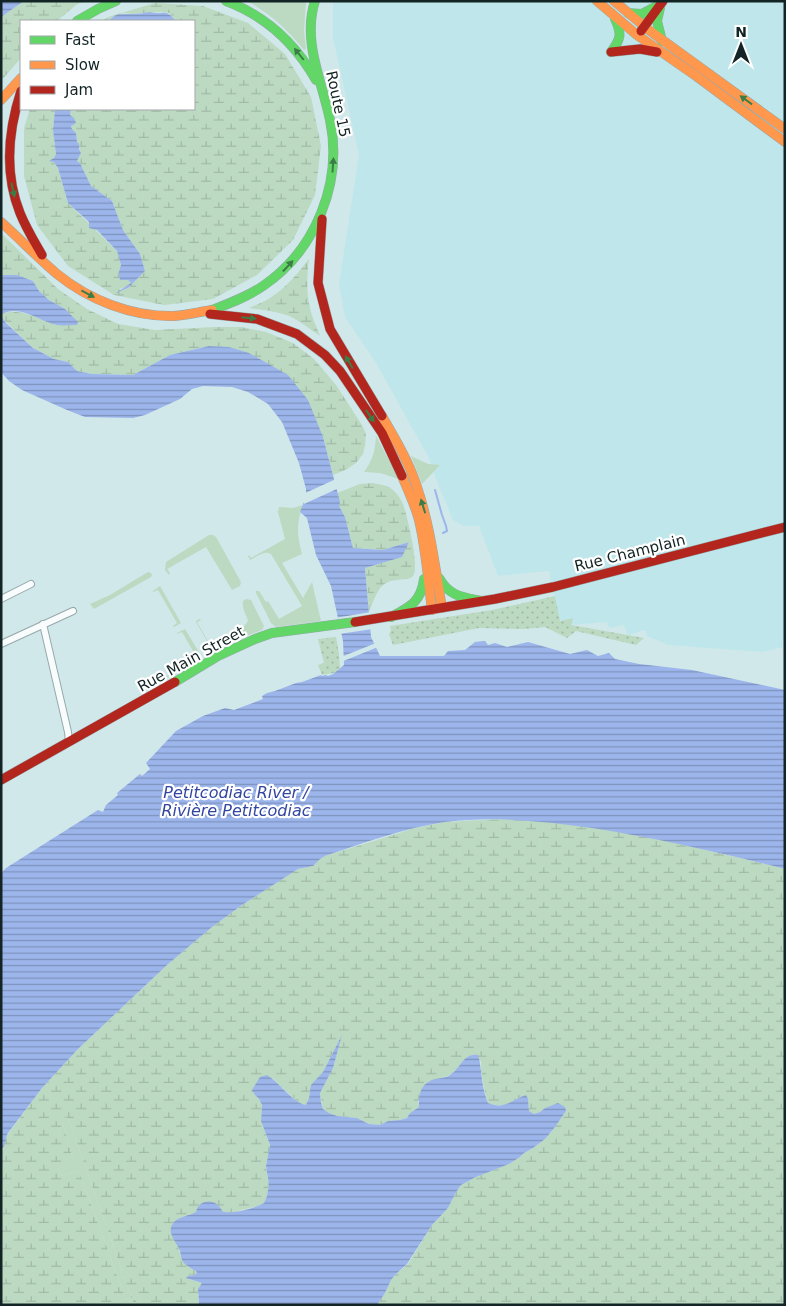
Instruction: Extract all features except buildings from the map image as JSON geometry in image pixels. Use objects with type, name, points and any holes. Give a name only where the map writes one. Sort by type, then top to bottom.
[{"type":"main road","points":[[79,20],[116,1]]},
{"type":"main road","points":[[226,1],[257,16],[286,39],[314,75],[323,96]]},
{"type":"main road","name":"Route 15","points":[[1,222],[48,266],[76,288],[93,298],[126,310],[163,316],[200,313],[223,307],[245,298],[265,286],[278,276],[299,253],[312,234],[323,212],[330,190],[333,150],[330,118],[317,73],[312,39],[311,19],[315,1]]},
{"type":"main road","points":[[597,1],[637,35],[785,142]]},
{"type":"main road","points":[[614,1],[663,42],[785,129]]},
{"type":"main road","points":[[637,35],[662,2]]},
{"type":"main road","points":[[625,12],[638,15],[644,14],[662,2]]},
{"type":"main road","points":[[662,2],[657,17],[657,25],[663,42]]},
{"type":"main road","points":[[614,17],[621,34],[620,40],[611,52],[641,50],[665,55]]},
{"type":"main road","points":[[1,100],[20,79]]},
{"type":"main road","points":[[20,94],[11,126],[8,146],[12,187],[26,226],[48,266]]},
{"type":"main road","points":[[323,212],[318,284],[330,330],[396,440],[416,483],[427,520],[442,608]]},
{"type":"main road","points":[[200,313],[257,319],[297,334],[325,355],[340,371],[382,433],[411,496],[419,520],[424,547],[432,610]]},
{"type":"main road","name":"Rue Champlain","points":[[442,608],[553,587],[785,527]]},
{"type":"main road","points":[[391,617],[414,604],[421,596],[424,587],[424,547]]},
{"type":"main road","points":[[436,571],[443,586],[454,595],[481,601]]},
{"type":"main road","name":"Rue Main Street","points":[[1,780],[159,692],[218,656],[255,639],[272,634],[324,628],[442,608]]},
{"type":"street","points":[[1,598],[31,584]]},
{"type":"street","points":[[1,644],[73,610]]},
{"type":"street","points":[[44,624],[69,742]]},
{"type":"shaded area","points":[[333,1],[785,1],[785,639],[782,640],[783,647],[762,652],[668,645],[647,636],[645,630],[628,635],[624,625],[609,628],[607,622],[571,625],[572,618],[560,621],[549,571],[498,576],[479,526],[466,527],[453,520],[429,458],[376,363],[345,317],[339,284],[359,155],[333,38]]},
{"type":"green space","points":[[24,1],[84,1],[76,5],[58,20],[20,20],[20,59],[1,81],[1,17]]},
{"type":"green space","points":[[247,1],[306,1],[304,31],[306,49],[304,50],[271,17]]},
{"type":"green space","points":[[155,3],[203,6],[248,23],[285,54],[311,97],[321,146],[315,195],[293,240],[257,275],[213,299],[164,305],[114,295],[68,266],[37,225],[24,176],[24,128],[30,110],[55,110],[53,130],[56,154],[54,162],[58,168],[68,203],[117,251],[121,265],[119,272],[120,280],[128,280],[131,283],[120,289],[120,291],[128,288],[145,271],[140,254],[123,230],[112,201],[91,186],[80,163],[77,161],[81,153],[76,133],[72,129],[71,110],[195,110],[195,20],[175,20],[169,13],[161,12],[124,13],[109,20],[103,20],[108,17]]},
{"type":"green space","points":[[1,233],[58,289],[87,309],[118,324],[155,330],[241,327],[266,332],[293,343],[314,359],[336,385],[362,425],[366,434],[363,454],[356,463],[333,475],[323,437],[229,347],[209,346],[170,355],[133,375],[92,374],[77,371],[68,362],[54,359],[33,348],[1,315],[7,312],[21,312],[57,325],[65,309],[49,300],[39,291],[33,281],[17,275],[1,275]]},
{"type":"green space","points":[[309,259],[307,284],[309,302],[320,336],[289,316],[249,308],[281,290]]},
{"type":"green space","points":[[376,436],[399,479],[380,473],[364,472],[373,455]]},
{"type":"green space","points":[[411,456],[428,464],[440,465],[422,484]]},
{"type":"green space","points":[[373,483],[392,489],[402,502],[412,541],[415,571],[411,578],[390,581],[381,587],[369,611],[365,568],[401,557],[409,542],[383,550],[353,548],[345,517],[339,506],[337,493],[360,484]]},
{"type":"green space","points":[[303,505],[298,529],[302,554],[282,563],[303,598],[312,582],[321,621],[276,627],[271,623],[256,591],[259,591],[266,602],[268,601],[279,619],[302,606],[271,554],[263,553],[250,560],[248,556],[251,558],[285,539],[278,512],[279,507],[293,508]]},
{"type":"green space","points":[[209,535],[216,537],[241,582],[240,586],[232,590],[206,547],[167,569],[170,573],[169,575],[165,570],[166,562]]},
{"type":"green space","points":[[148,572],[151,573],[151,577],[94,609],[90,604],[110,595]]},
{"type":"green space","points":[[160,586],[181,623],[174,627],[177,623],[158,590],[153,592]]},
{"type":"green space","points":[[555,596],[560,621],[573,618],[571,625],[644,638],[636,645],[576,631],[567,638],[545,627],[524,629],[479,628],[393,645],[389,634],[391,631],[390,626],[492,610]]},
{"type":"green space","points":[[246,599],[251,600],[264,626],[262,630],[215,650],[211,648],[196,622],[197,620],[201,620],[197,622],[209,643],[230,635],[248,621],[243,607],[243,601]]},
{"type":"green space","points":[[185,629],[200,654],[198,659],[156,684],[151,685],[197,658],[182,632],[177,634]]},
{"type":"green space","points":[[336,637],[340,668],[334,673],[322,675],[318,665],[324,663],[318,639]]},
{"type":"green space","points":[[503,819],[564,823],[619,832],[703,849],[785,869],[785,1305],[377,1305],[391,1280],[408,1264],[432,1225],[448,1208],[461,1185],[509,1164],[533,1148],[545,1139],[566,1111],[545,1108],[534,1114],[529,1111],[528,1099],[521,1097],[505,1104],[488,1103],[481,1061],[464,1060],[450,1075],[437,1079],[418,1101],[419,1107],[410,1113],[407,1118],[388,1121],[380,1125],[369,1124],[357,1118],[337,1116],[323,1109],[320,1093],[333,1068],[341,1038],[323,1072],[310,1091],[306,1105],[300,1104],[272,1078],[255,1095],[262,1105],[261,1121],[270,1146],[266,1166],[269,1184],[264,1203],[231,1213],[192,1214],[178,1219],[172,1224],[181,1257],[189,1267],[197,1272],[195,1275],[188,1276],[188,1279],[202,1283],[198,1295],[199,1305],[134,1305],[69,1120],[66,1117],[62,1118],[62,1121],[73,1159],[70,1164],[58,1169],[61,1176],[76,1171],[80,1174],[128,1305],[1,1305],[1,1150],[3,1150],[5,1138],[42,1088],[78,1049],[167,965],[212,927],[298,869],[313,866],[319,859],[325,856],[415,828],[445,822]]},
{"type":"green space","points":[[64,1117],[69,1120],[134,1305],[128,1305],[80,1174],[76,1171],[61,1176],[58,1169],[73,1159],[62,1121]]},
{"type":"water","points":[[1,1],[24,1],[1,17]]},
{"type":"water","points":[[150,12],[166,13],[175,20],[110,20],[119,14]]},
{"type":"water","points":[[55,110],[71,110],[70,115],[76,123],[71,126],[76,133],[81,153],[77,161],[80,163],[91,186],[112,201],[123,230],[140,254],[145,271],[128,288],[118,293],[116,293],[131,283],[128,280],[120,280],[119,272],[121,265],[117,251],[97,230],[89,228],[89,222],[68,203],[58,168],[54,162],[49,161],[56,154],[53,130]]},
{"type":"water","points":[[1,275],[17,275],[33,281],[39,291],[49,300],[65,309],[78,322],[77,325],[57,325],[29,314],[15,311],[1,315]]},
{"type":"water","name":"Petitcodiac River / Rivière Petitcodiac","points":[[1,315],[6,323],[33,348],[54,359],[68,362],[77,371],[92,374],[133,375],[170,355],[209,346],[229,347],[249,353],[288,375],[308,400],[323,437],[340,502],[339,506],[345,517],[353,548],[383,550],[409,542],[402,557],[365,568],[371,637],[380,656],[444,656],[448,651],[465,650],[475,642],[485,641],[488,645],[495,643],[507,647],[528,642],[570,654],[587,650],[598,656],[609,653],[615,659],[639,664],[692,670],[785,690],[785,869],[689,846],[616,832],[555,823],[500,819],[463,820],[414,828],[325,856],[313,866],[298,869],[242,905],[212,927],[167,965],[78,1049],[42,1088],[8,1133],[1,1150],[1,873],[98,810],[103,812],[106,805],[118,795],[117,793],[140,774],[142,776],[150,769],[146,763],[176,731],[203,716],[225,708],[234,710],[263,699],[262,696],[267,693],[321,675],[328,676],[344,665],[343,641],[331,586],[316,555],[307,518],[300,512],[306,497],[306,489],[299,463],[282,422],[268,404],[248,392],[232,387],[203,386],[192,389],[180,399],[145,415],[133,418],[85,417],[22,390],[9,381],[1,372]]},
{"type":"water","points":[[342,1035],[333,1068],[320,1093],[323,1109],[337,1116],[357,1118],[369,1124],[380,1125],[388,1121],[407,1118],[410,1113],[419,1107],[420,1093],[426,1083],[448,1076],[465,1059],[473,1055],[478,1055],[480,1061],[483,1087],[488,1103],[504,1105],[526,1095],[529,1111],[534,1114],[558,1103],[565,1107],[566,1111],[545,1139],[533,1148],[509,1164],[461,1185],[448,1208],[432,1225],[407,1264],[391,1280],[377,1305],[199,1305],[198,1289],[202,1283],[186,1278],[195,1275],[197,1272],[183,1262],[171,1233],[174,1222],[179,1218],[196,1212],[201,1204],[206,1202],[215,1203],[223,1212],[244,1210],[264,1203],[269,1184],[266,1166],[270,1145],[261,1121],[262,1105],[252,1090],[260,1077],[267,1075],[296,1101],[306,1105],[311,1085],[323,1072]]},
{"type":"pier","points":[[336,479],[339,488],[304,504],[303,494]]},
{"type":"pier","points":[[371,612],[373,629],[339,634],[335,618]]},
{"type":"pier","points":[[376,643],[378,647],[341,662],[341,657]]},
{"type":"waterway","points":[[435,490],[447,531],[443,533]]},
{"type":"traffic: fast","points":[[79,20],[116,1]]},
{"type":"traffic: fast","points":[[226,1],[254,14],[278,32],[299,54],[316,80]]},
{"type":"traffic: fast","points":[[212,310],[251,293],[282,271],[298,254],[311,234],[321,213],[332,167],[333,143],[330,120],[312,46],[311,31],[315,1]]},
{"type":"traffic: fast","points":[[628,13],[642,14],[655,7]]},
{"type":"traffic: fast","points":[[660,8],[657,21],[662,41]]},
{"type":"traffic: fast","points":[[611,52],[619,36],[619,29],[615,19]]},
{"type":"traffic: fast","points":[[439,578],[447,589],[457,595],[481,601]]},
{"type":"traffic: fast","points":[[391,617],[413,603],[420,593],[424,579]]},
{"type":"traffic: fast","points":[[175,682],[218,656],[272,633],[355,622]]},
{"type":"traffic: slow","points":[[597,1],[637,35],[785,142]]},
{"type":"traffic: slow","points":[[614,1],[650,31],[785,129]]},
{"type":"traffic: slow","points":[[1,100],[20,79]]},
{"type":"traffic: slow","points":[[1,222],[57,274],[97,299],[127,310],[158,316],[179,316],[212,310]]},
{"type":"traffic: slow","points":[[382,416],[409,466],[421,499],[432,546],[442,608]]},
{"type":"traffic: slow","points":[[402,476],[419,520],[432,610]]},
{"type":"traffic: jam","points":[[641,31],[663,1]]},
{"type":"traffic: jam","points":[[611,52],[640,49],[657,52]]},
{"type":"traffic: jam","points":[[20,95],[11,137],[10,167],[12,183],[20,213],[42,255]]},
{"type":"traffic: jam","points":[[322,219],[318,283],[330,329],[382,416]]},
{"type":"traffic: jam","points":[[210,314],[257,319],[297,334],[325,355],[340,371],[382,433],[402,476]]},
{"type":"traffic: jam","points":[[355,622],[495,599],[553,587],[785,527]]},
{"type":"traffic: jam","points":[[1,780],[175,682]]}]
